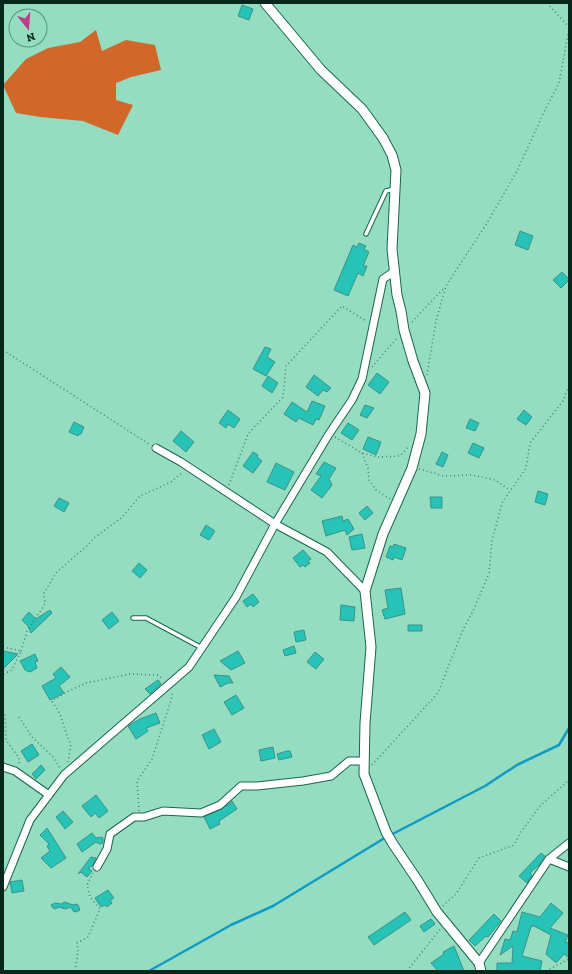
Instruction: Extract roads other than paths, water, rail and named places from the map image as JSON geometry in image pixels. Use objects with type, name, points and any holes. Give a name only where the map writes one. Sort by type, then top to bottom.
[{"type":"street","points":[[265,3],[321,70],[362,109],[379,132],[392,155],[396,170],[392,249],[397,295],[404,330],[425,393],[421,434],[412,468],[384,534],[365,591],[371,647],[364,774],[386,832],[393,844],[437,912],[480,967],[549,859],[569,843]]},
{"type":"street","points":[[3,887],[30,820],[64,775],[189,667],[236,597],[275,524],[329,434],[352,400],[362,379],[383,279],[395,271]]},
{"type":"street","points":[[156,448],[275,524],[327,552],[365,591]]},
{"type":"street","points":[[97,868],[107,849],[110,834],[134,817],[162,812],[201,813],[220,805],[241,786],[257,786],[303,781],[332,776],[349,761],[364,761]]},
{"type":"street","points":[[3,767],[15,771],[49,795]]},
{"type":"street","points":[[549,859],[569,867]]},
{"type":"lane","points":[[366,234],[386,191],[395,188]]},
{"type":"lane","points":[[132,618],[146,618],[202,648]]},
{"type":"waterway","points":[[149,971],[231,925],[273,906],[383,839],[485,786],[517,765],[559,745],[569,728]]}]
